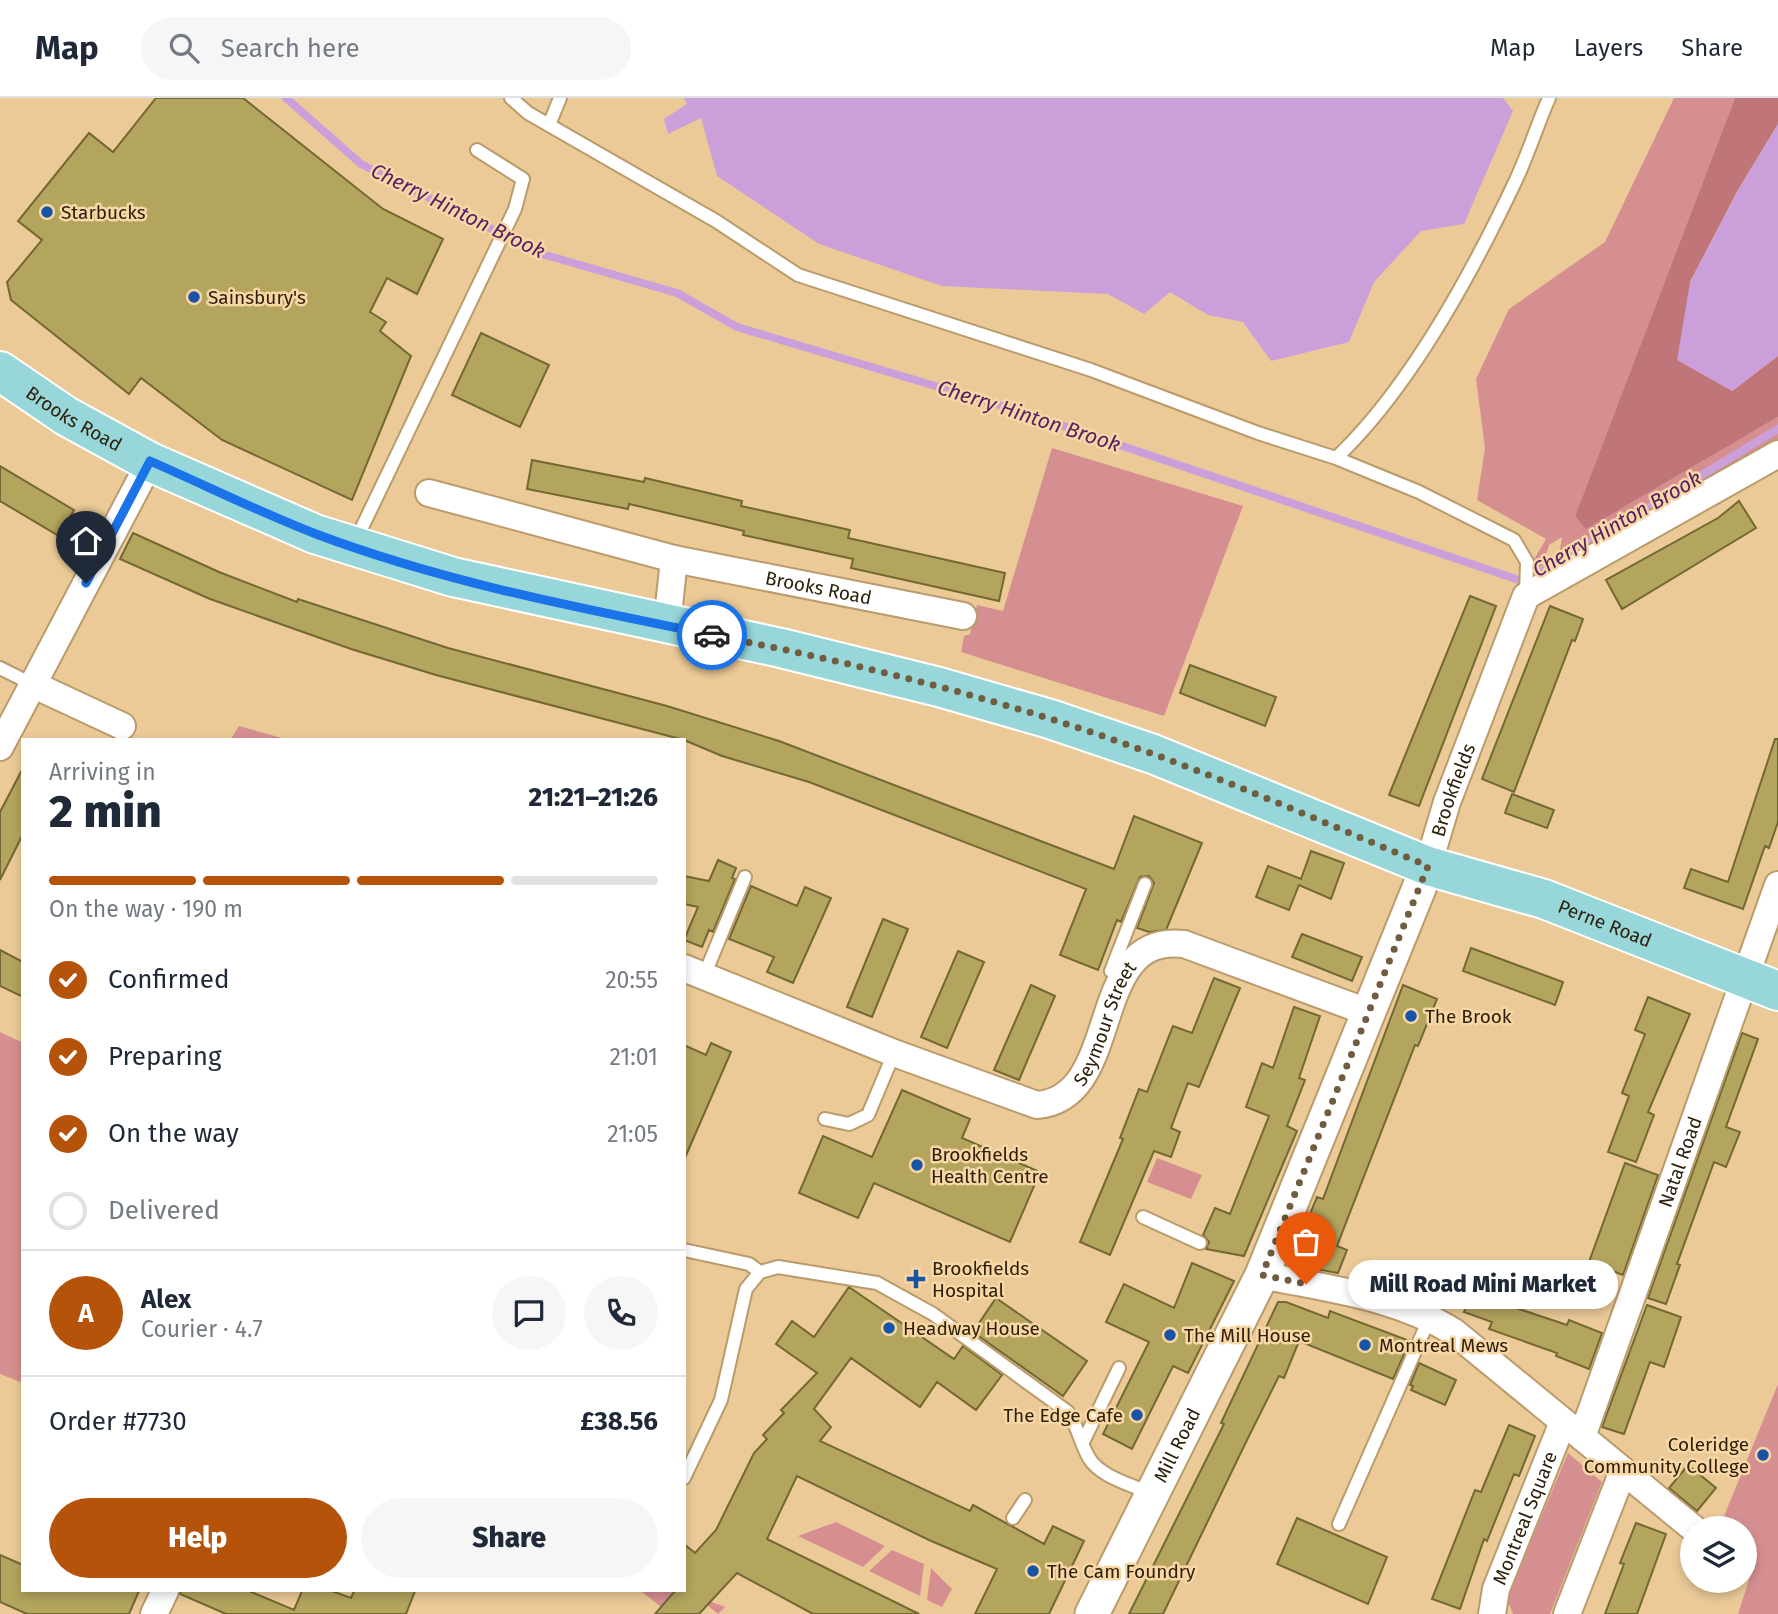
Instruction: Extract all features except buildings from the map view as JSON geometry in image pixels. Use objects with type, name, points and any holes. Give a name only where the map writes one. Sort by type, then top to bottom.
[{"type":"main road","name":"Brooks Road","points":[[0,371],[66,416],[150,461],[316,534],[453,577],[781,648],[939,687],[1050,719],[1166,759],[1428,866]]},
{"type":"main road","name":"Perne Road","points":[[1428,866],[1544,899],[1762,984]]},
{"type":"street","points":[[1533,587],[1778,454]]},
{"type":"street","points":[[0,747],[150,461]]},
{"type":"street","name":"Brooks Road","points":[[429,493],[674,559],[963,616]]},
{"type":"street","points":[[667,625],[674,559]]},
{"type":"street","name":"Brookfields","points":[[1260,1270],[1370,1013],[1428,866],[1447,802],[1533,587]]},
{"type":"street","points":[[34,685],[122,726]]},
{"type":"street","name":"Natal Road","points":[[1572,1430],[1762,984],[1778,885]]},
{"type":"street","name":"Seymour Street","points":[[691,976],[1037,1105],[1053,1104],[1083,1079],[1122,978],[1134,960],[1148,948],[1166,942],[1184,944],[1370,1013]]},
{"type":"street","points":[[1260,1270],[1372,1298],[1430,1317],[1454,1332],[1680,1517]]},
{"type":"street","name":"Mill Road","points":[[1092,1614],[1260,1270]]},
{"type":"street","name":"Montreal Square","points":[[1492,1614],[1496,1589],[1572,1430]]},
{"type":"street","points":[[1567,1614],[1623,1471]]},
{"type":"street","points":[[154,1614],[165,1592]]},
{"type":"lane","points":[[511,98],[528,113],[716,221],[798,275],[1091,370],[1258,433],[1336,458],[1419,492],[1514,540],[1527,564],[1533,587]]},
{"type":"lane","points":[[549,125],[560,98]]},
{"type":"lane","points":[[1336,458],[1396,388],[1468,274],[1516,180],[1549,98]]},
{"type":"lane","points":[[353,546],[515,209],[523,179],[477,150]]},
{"type":"lane","points":[[0,668],[34,685]]},
{"type":"lane","points":[[691,976],[745,877]]},
{"type":"lane","points":[[1122,978],[1111,971],[1145,884]]},
{"type":"lane","points":[[825,1119],[849,1124],[868,1115],[894,1053]]},
{"type":"lane","points":[[1143,1217],[1200,1243]]},
{"type":"lane","points":[[686,1250],[749,1264],[760,1272]]},
{"type":"lane","points":[[686,1474],[721,1400],[746,1289],[760,1272],[778,1268],[877,1283],[933,1314],[1068,1412],[1084,1440],[1087,1455],[1096,1468],[1152,1494]]},
{"type":"lane","points":[[1339,1524],[1430,1317]]},
{"type":"lane","points":[[1084,1440],[1119,1368]]},
{"type":"lane","points":[[1013,1518],[1025,1500]]},
{"type":"shaded area","points":[[684,98],[1503,98],[1513,111],[1464,224],[1421,231],[1374,282],[1349,342],[1271,361],[1243,322],[1208,315],[1170,292],[1144,314],[1108,294],[942,286],[819,244],[717,176],[701,118],[668,134],[664,119],[687,104]]},
{"type":"shaded area","points":[[1674,98],[1735,98],[1575,516],[1587,528],[1778,417],[1778,441],[1624,532],[1559,556],[1562,537],[1549,545],[1543,565],[1535,570],[1533,561],[1546,539],[1477,500],[1485,448],[1476,379],[1509,309],[1605,242]]},
{"type":"shaded area","points":[[1735,98],[1778,98],[1778,124],[1738,190],[1690,282],[1732,391],[1778,356],[1778,417],[1586,529],[1575,516]]},
{"type":"shaded area","points":[[1778,124],[1778,356],[1732,391],[1677,360],[1690,282],[1738,190]]},
{"type":"shaded area","points":[[1052,448],[1243,506],[1164,716],[961,652],[964,636],[970,634],[977,605],[1003,611]]},
{"type":"shaded area","points":[[239,726],[282,738],[231,738]]},
{"type":"shaded area","points":[[0,1032],[21,1042],[21,1382],[0,1374]]},
{"type":"shaded area","points":[[1157,1158],[1202,1175],[1191,1199],[1147,1182]]},
{"type":"shaded area","name":"Coleridge Community College","points":[[1778,1384],[1778,1614],[1738,1614],[1745,1593],[1757,1593],[1757,1516],[1724,1516]]},
{"type":"shaded area","points":[[1568,1453],[1602,1482],[1550,1614],[1513,1614],[1507,1599]]},
{"type":"shaded area","points":[[836,1522],[885,1546],[863,1567],[798,1536]]},
{"type":"shaded area","points":[[892,1550],[924,1564],[920,1596],[869,1571]]},
{"type":"shaded area","points":[[931,1568],[952,1589],[942,1607],[927,1600]]},
{"type":"shaded area","points":[[642,1592],[673,1592],[661,1607]]},
{"type":"shaded area","points":[[675,1592],[685,1592],[725,1607],[718,1614],[706,1604],[699,1611]]},
{"type":"waterway","name":"Cherry Hinton Brook","points":[[286,98],[361,164],[542,254],[677,293],[737,327],[1016,410],[1519,580],[1539,573],[1778,429]]},
{"type":"way so far","points":[[712,635],[781,648],[939,687],[1050,719],[1153,754],[1428,866],[1420,892],[1262,1275],[1306,1284]]},
{"type":"place","name":"Starbucks","points":[[47,212]]},
{"type":"place","name":"Sainsbury's","points":[[194,297]]},
{"type":"place","name":"The Brook","points":[[1411,1016]]},
{"type":"place","name":"Brookfields Health Centre","points":[[917,1165]]},
{"type":"place","name":"Brookfields Hospital","points":[[916,1279]]},
{"type":"place","name":"Mill Road Mini Market","points":[[1306,1284]]},
{"type":"place","name":"Headway House","points":[[889,1328]]},
{"type":"place","name":"The Mill House","points":[[1170,1335]]},
{"type":"place","name":"Montreal Mews","points":[[1365,1345]]},
{"type":"place","name":"The Edge Cafe","points":[[1137,1415]]},
{"type":"place","name":"Coleridge Community College","points":[[1763,1455]]},
{"type":"place","name":"The Cam Foundry","points":[[1033,1571]]},
{"type":"route","points":[[86,583],[150,461],[316,534],[400,561],[520,593],[712,635]]}]
